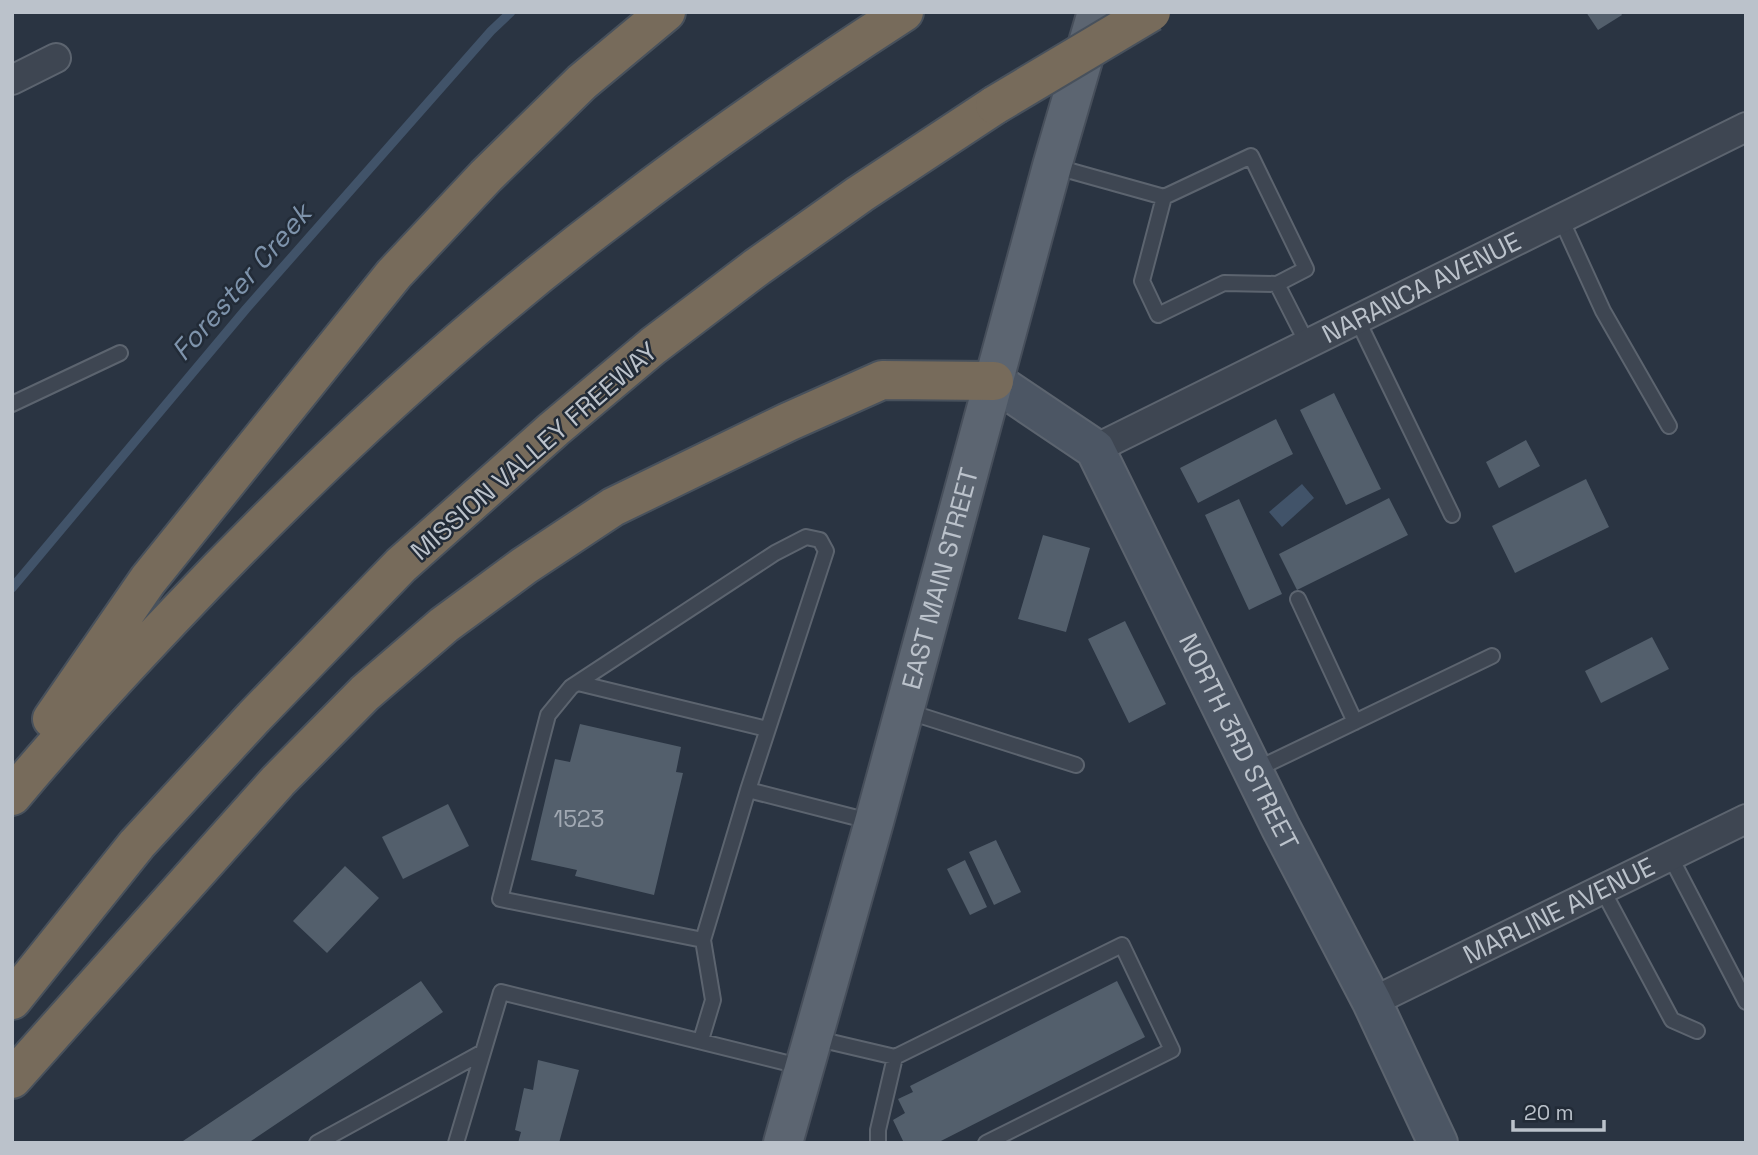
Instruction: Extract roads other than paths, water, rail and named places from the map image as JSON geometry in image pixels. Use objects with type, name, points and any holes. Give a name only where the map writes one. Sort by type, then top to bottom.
[{"type":"highway","points":[[12,776],[148,580],[394,274],[486,176],[572,91],[666,12]]},
{"type":"highway","points":[[12,796],[135,657],[247,538],[437,363],[614,215],[811,73],[904,12]]},
{"type":"highway","name":"MISSION VALLEY FREEWAY","points":[[12,1000],[137,844],[254,716],[401,565],[554,429],[664,338],[757,267],[849,202],[995,105],[1151,12]]},
{"type":"highway","points":[[12,1079],[278,781],[365,693],[444,625],[524,566],[613,507],[881,380],[994,380]]},
{"type":"main road","name":"EAST MAIN STREET","points":[[783,1143],[905,711],[1052,166],[1097,12]]},
{"type":"street","points":[[12,79],[57,58]]},
{"type":"street","name":"NARANCA AVENUE","points":[[1095,449],[1746,127]]},
{"type":"street","name":"NORTH 3RD STREET","points":[[994,380],[1095,449],[1253,772],[1372,1002],[1438,1143]]},
{"type":"street","name":"MARLINE AVENUE","points":[[1372,1002],[1746,819]]},
{"type":"lane","points":[[1052,166],[1164,197],[1251,156],[1306,269],[1277,284],[1224,283],[1158,315],[1142,281],[1164,197]]},
{"type":"lane","points":[[1561,219],[1603,311],[1669,426]]},
{"type":"lane","points":[[1277,284],[1307,343]]},
{"type":"lane","points":[[1357,319],[1452,515]]},
{"type":"lane","points":[[12,404],[120,353]]},
{"type":"lane","points":[[701,1040],[713,1000],[703,940],[767,729],[826,551],[820,540],[806,537],[775,553],[571,687],[548,715],[500,899],[703,940]]},
{"type":"lane","points":[[1298,599],[1355,722]]},
{"type":"lane","points":[[1253,772],[1492,656]]},
{"type":"lane","points":[[578,683],[767,729]]},
{"type":"lane","points":[[905,711],[1076,765]]},
{"type":"lane","points":[[748,790],[874,822]]},
{"type":"lane","points":[[1670,856],[1746,1002]]},
{"type":"lane","points":[[1602,889],[1672,1020],[1697,1031]]},
{"type":"lane","points":[[456,1143],[501,992],[701,1040],[808,1053],[895,1057],[1122,945],[1172,1050],[986,1143]]},
{"type":"lane","points":[[317,1143],[482,1052]]},
{"type":"lane","points":[[878,1143],[878,1130],[895,1057]]},
{"type":"water","points":[[1302,484],[1314,498],[1282,527],[1269,512]]},
{"type":"waterway","name":"Forester Creek","points":[[12,588],[246,309],[491,31],[511,12]]}]
